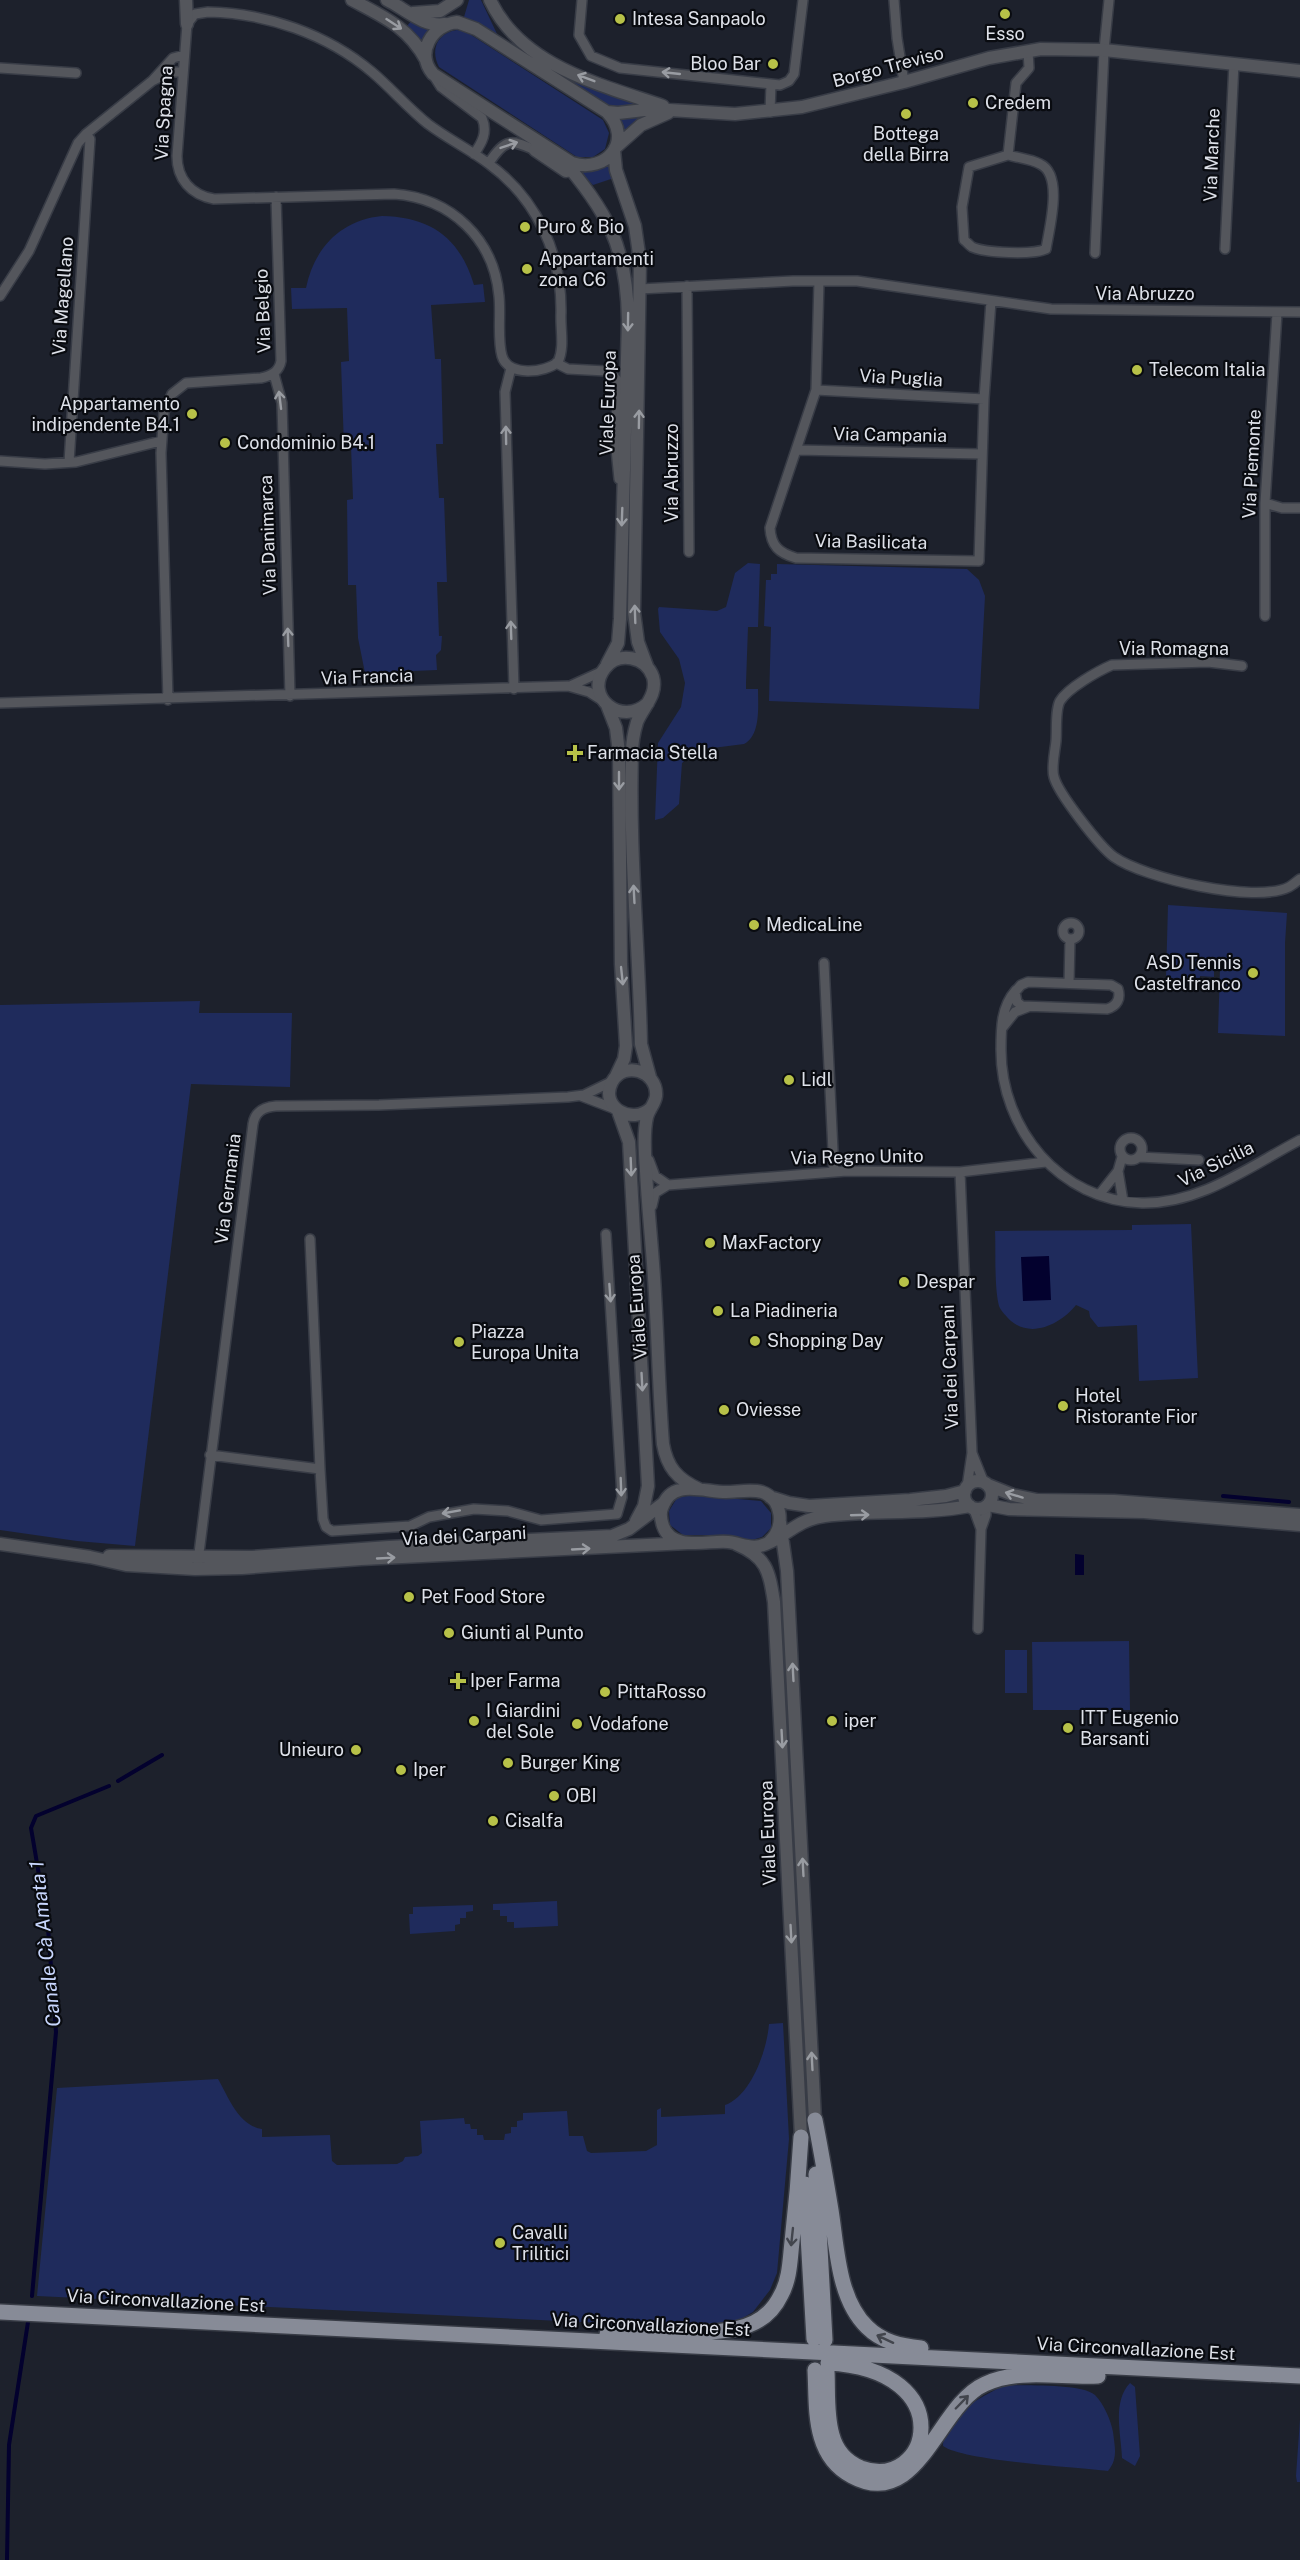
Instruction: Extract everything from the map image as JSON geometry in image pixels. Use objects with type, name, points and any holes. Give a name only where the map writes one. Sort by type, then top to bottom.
[{"type":"main road","points":[[801,2137],[819,2340],[815,2120]]},
{"type":"main road","points":[[815,2120],[844,2281],[853,2309],[869,2330],[884,2340],[903,2346],[995,2352],[1088,2366]]},
{"type":"main road","points":[[554,2340],[628,2333],[674,2335],[719,2331],[743,2327],[765,2317],[776,2304],[786,2282],[798,2189],[801,2137]]},
{"type":"main road","name":"Via Circonvallazione Est","points":[[0,2312],[1300,2376]]},
{"type":"main road","points":[[680,2346],[733,2357],[855,2365],[884,2375],[911,2396],[922,2419],[919,2441],[906,2460],[894,2468],[876,2471],[860,2467],[842,2455],[833,2439],[821,2370],[819,2429],[828,2455],[854,2477],[880,2482],[899,2478],[911,2470],[958,2405],[985,2384],[1017,2376],[1087,2376],[1145,2369]]},
{"type":"street","points":[[186,0],[187,24]]},
{"type":"street","points":[[352,0],[401,28],[426,60],[441,87],[482,118],[484,135],[474,154]]},
{"type":"street","points":[[387,0],[413,13],[426,23],[472,26],[607,112]]},
{"type":"street","points":[[413,13],[440,11],[457,0]]},
{"type":"street","points":[[426,60],[425,52],[430,38],[440,28],[451,23],[463,0]]},
{"type":"street","points":[[484,0],[500,31],[519,55]]},
{"type":"street","points":[[490,0],[511,32],[541,57],[576,74],[681,112]]},
{"type":"street","points":[[582,0],[579,34],[591,56],[620,68],[771,84],[785,83],[794,74],[803,0]]},
{"type":"street","points":[[894,0],[904,82]]},
{"type":"street","points":[[1095,253],[1104,50],[1109,0]]},
{"type":"street","points":[[187,24],[195,14],[218,12],[269,21],[315,36],[347,54],[369,70],[426,122],[489,164],[510,182],[530,205],[541,223],[554,257],[560,289],[562,347],[556,363],[548,368],[511,368],[504,392],[514,689]]},
{"type":"street","name":"Via Spagna","points":[[187,24],[177,156],[177,166],[183,181],[195,192],[210,198],[407,195],[426,199],[457,216],[478,237],[492,262],[499,292],[502,356],[511,368]]},
{"type":"street","name":"Borgo Treviso","points":[[607,112],[658,109],[726,114],[770,112],[822,103],[989,58],[1052,49],[1104,50],[1300,71]]},
{"type":"street","points":[[1008,155],[1016,83],[1029,68],[1028,51]]},
{"type":"street","points":[[0,296],[29,251],[74,151],[86,134],[152,81],[173,58],[184,55]]},
{"type":"street","name":"Via Marche","points":[[1225,249],[1234,63]]},
{"type":"street","points":[[0,68],[76,73]]},
{"type":"street","points":[[152,81],[173,71],[183,72]]},
{"type":"street","points":[[433,74],[559,156]]},
{"type":"street","points":[[770,112],[771,84]]},
{"type":"street","name":"Viale Europa","points":[[607,112],[616,129],[616,168],[636,233],[640,289],[634,612],[638,642],[654,686],[638,721],[633,744],[631,822],[640,1044],[656,1091],[647,1118],[645,1165],[662,1428],[666,1457],[671,1468],[679,1478],[699,1489]]},
{"type":"street","name":"Borgo Treviso","points":[[559,156],[572,163],[591,165],[605,160],[634,130],[662,114],[681,112]]},
{"type":"street","points":[[621,179],[622,155],[634,130]]},
{"type":"street","name":"Via Magellano","points":[[69,462],[90,140],[86,134]]},
{"type":"street","points":[[489,164],[500,147],[520,142],[566,171],[589,191]]},
{"type":"street","points":[[535,150],[559,156]]},
{"type":"street","points":[[1008,155],[1042,164],[1050,172],[1054,201],[1046,249],[1039,253],[972,247],[964,240],[962,207],[969,167],[1008,155]]},
{"type":"street","name":"Viale Europa","points":[[559,156],[589,191],[608,220],[617,241],[627,284],[628,320],[619,637],[599,686],[616,728],[619,746],[621,964],[626,1046],[622,1066],[613,1080],[610,1096],[627,1130],[630,1149],[648,1486],[644,1506],[633,1527]]},
{"type":"street","name":"Via Belgio","points":[[161,441],[165,406],[176,390],[186,382],[261,378],[274,374],[281,361],[276,197]]},
{"type":"street","points":[[797,450],[816,390],[819,281]]},
{"type":"street","name":"Via Abruzzo","points":[[640,289],[819,281],[886,285],[1060,309],[1300,312]]},
{"type":"street","name":"Via Abruzzo","points":[[687,286],[689,552]]},
{"type":"street","points":[[982,454],[991,301]]},
{"type":"street","name":"Via Piemonte","points":[[1265,616],[1265,503],[1277,313]]},
{"type":"street","points":[[556,363],[568,369],[606,371],[617,380],[616,449],[623,493]]},
{"type":"street","name":"Via Danimarca","points":[[274,374],[282,403],[290,696]]},
{"type":"street","name":"Via Puglia","points":[[816,390],[984,399]]},
{"type":"street","points":[[0,461],[69,462],[161,441],[168,700]]},
{"type":"street","points":[[134,448],[161,453]]},
{"type":"street","name":"Via Campania","points":[[797,450],[982,454]]},
{"type":"street","name":"Via Basilicata","points":[[797,450],[772,516],[771,539],[774,546],[783,554],[796,558],[979,561],[982,454]]},
{"type":"street","points":[[1265,503],[1282,508],[1300,508]]},
{"type":"street","points":[[604,669],[616,660],[628,658],[640,661],[649,670]]},
{"type":"street","name":"Via Romagna","points":[[1242,666],[1208,662],[1112,665],[1102,670],[1067,693],[1059,702],[1053,776],[1074,810],[1111,855],[1124,863],[1166,879],[1221,890],[1262,892],[1288,888],[1299,880]]},
{"type":"street","name":"Via Francia","points":[[568,687],[604,669]]},
{"type":"street","name":"Via Francia","points":[[0,703],[568,687],[583,689],[605,702]]},
{"type":"street","points":[[605,702],[618,711],[628,713],[641,709],[648,703]]},
{"type":"street","points":[[1069,983],[1070,939]]},
{"type":"street","points":[[824,963],[834,1172]]},
{"type":"street","points":[[1028,982],[1069,983],[1113,985],[1119,991],[1118,1001],[1107,1009],[1029,1007],[1021,1006],[1017,1002],[1016,990],[1028,982]]},
{"type":"street","name":"Via Sicilia","points":[[1016,990],[1005,1008],[1002,1029],[1001,1066],[1007,1097],[1024,1136],[1046,1162],[1062,1176],[1098,1195],[1123,1201],[1159,1203],[1195,1195],[1300,1140]]},
{"type":"street","points":[[1002,1029],[1015,1012],[1029,1007]]},
{"type":"street","points":[[613,1080],[621,1073],[631,1070],[650,1077]]},
{"type":"street","name":"Via Germania","points":[[581,1096],[613,1080]]},
{"type":"street","name":"Via Germania","points":[[202,1561],[210,1455],[252,1124],[259,1112],[276,1106],[379,1105],[581,1096],[617,1110]]},
{"type":"street","points":[[617,1110],[633,1116],[642,1114],[651,1108]]},
{"type":"street","points":[[646,1133],[652,1170],[657,1178],[668,1185]]},
{"type":"street","points":[[1098,1195],[1118,1171],[1122,1157],[1119,1146],[1124,1140],[1131,1137],[1138,1140],[1142,1146],[1139,1157]]},
{"type":"street","points":[[1122,1157],[1132,1160],[1139,1157],[1198,1160]]},
{"type":"street","name":"Via Regno Unito","points":[[668,1185],[834,1172],[960,1172],[1046,1162]]},
{"type":"street","points":[[1118,1171],[1123,1201]]},
{"type":"street","name":"Via dei Carpani","points":[[960,1172],[972,1453],[966,1489]]},
{"type":"street","points":[[655,1293],[652,1200],[657,1190],[668,1185]]},
{"type":"street","points":[[310,1239],[323,1519],[326,1527],[332,1531],[410,1526],[429,1517],[474,1509],[508,1511],[541,1520],[617,1514],[622,1497],[606,1234]]},
{"type":"street","name":"Via dei Carpani","points":[[972,1453],[986,1484]]},
{"type":"street","points":[[210,1455],[320,1469]]},
{"type":"street","points":[[699,1489],[719,1492],[759,1492],[789,1503],[809,1506],[945,1496],[966,1489],[973,1482],[1037,1500],[1176,1510],[1300,1515]]},
{"type":"street","points":[[978,1629],[981,1529],[992,1495],[986,1484]]},
{"type":"street","name":"Viale Europa","points":[[648,1486],[661,1509],[663,1527],[677,1541],[688,1543]]},
{"type":"street","name":"Via dei Carpani","points":[[0,1544],[143,1567],[314,1552],[606,1536],[620,1534],[633,1527],[661,1509],[680,1489],[699,1489]]},
{"type":"street","points":[[966,1489],[965,1499],[981,1529]]},
{"type":"street","name":"Viale Europa","points":[[769,1496],[777,1506],[787,1571],[815,2120]]},
{"type":"street","points":[[781,1528],[828,1516],[911,1513],[971,1507],[980,1509],[987,1506],[1009,1509],[1176,1510],[1300,1525]]},
{"type":"street","points":[[787,1571],[789,1537],[803,1521]]},
{"type":"street","name":"Via dei Carpani","points":[[90,1557],[202,1561],[242,1568],[361,1559],[688,1543],[736,1544],[755,1547],[770,1541],[781,1528]]},
{"type":"street","name":"Viale Europa","points":[[736,1544],[754,1552],[764,1563],[769,1575],[775,1610],[801,2137]]},
{"type":"street","name":"Via dei Carpani","points":[[242,1568],[243,1562],[301,1559],[314,1552]]},
{"type":"shaded area","points":[[469,0],[481,0],[498,36],[464,17]]},
{"type":"shaded area","points":[[412,20],[430,29],[422,41],[407,26]]},
{"type":"shaded area","points":[[499,26],[511,37],[654,107],[613,108],[607,105],[522,51]]},
{"type":"shaded area","points":[[457,30],[465,31],[603,120],[609,133],[605,149],[593,157],[577,157],[439,67],[435,54],[437,43],[444,35]]},
{"type":"shaded area","points":[[654,112],[623,136],[619,119]]},
{"type":"shaded area","points":[[613,161],[614,178],[593,185],[579,172],[598,170]]},
{"type":"shaded area","points":[[382,216],[415,221],[441,233],[461,255],[474,285],[483,284],[485,302],[431,305],[435,359],[441,359],[443,444],[436,444],[439,498],[444,498],[447,582],[437,582],[439,636],[442,636],[441,650],[436,655],[437,670],[365,673],[358,638],[356,585],[348,585],[347,500],[353,499],[351,446],[344,446],[341,362],[349,361],[347,308],[292,309],[291,288],[306,288],[315,260],[332,238],[354,223]]},
{"type":"shaded area","points":[[748,563],[760,564],[758,627],[748,627],[746,683],[746,689],[758,689],[756,727],[744,744],[697,750],[682,763],[679,804],[663,818],[655,820],[658,743],[681,707],[685,683],[679,659],[660,632],[658,609],[659,607],[717,611],[726,607],[735,573]]},
{"type":"shaded area","points":[[777,564],[967,569],[979,580],[985,596],[979,709],[769,701],[771,627],[764,626],[766,580],[771,580],[771,574],[777,574]]},
{"type":"shaded area","name":"ASD Tennis Castelfranco","points":[[1168,905],[1287,913],[1285,1036],[1218,1033],[1220,967],[1214,967],[1214,977],[1200,976],[1200,980],[1166,978]]},
{"type":"shaded area","points":[[200,1001],[199,1013],[292,1013],[290,1087],[191,1084],[135,1546],[77,1541],[0,1530],[0,1005]]},
{"type":"shaded area","points":[[1191,1224],[1198,1378],[1139,1381],[1137,1325],[1098,1327],[1090,1317],[1089,1311],[1076,1305],[1055,1323],[1037,1329],[1028,1329],[1011,1321],[999,1306],[995,1231],[1132,1230],[1132,1225]]},
{"type":"shaded area","points":[[1049,1256],[1051,1300],[1023,1301],[1021,1257]]},
{"type":"shaded area","points":[[692,1495],[761,1501],[771,1513],[771,1528],[762,1537],[752,1540],[722,1535],[683,1535],[670,1525],[669,1511],[677,1498]]},
{"type":"shaded area","points":[[1075,1554],[1084,1555],[1084,1575],[1075,1575]]},
{"type":"shaded area","points":[[1129,1641],[1130,1710],[1033,1710],[1032,1642]]},
{"type":"shaded area","points":[[1005,1650],[1027,1650],[1027,1693],[1005,1693]]},
{"type":"shaded area","points":[[557,1901],[558,1926],[514,1928],[514,1922],[507,1922],[507,1916],[500,1916],[500,1910],[493,1910],[493,1904]]},
{"type":"shaded area","points":[[473,1905],[473,1911],[466,1912],[466,1918],[460,1918],[460,1924],[455,1925],[455,1931],[410,1934],[409,1914],[413,1914],[413,1907]]},
{"type":"shaded area","points":[[783,2023],[789,2139],[777,2273],[770,2290],[753,2312],[741,2319],[723,2324],[688,2327],[37,2296],[57,2088],[218,2079],[235,2110],[247,2122],[262,2129],[262,2137],[330,2135],[332,2161],[337,2165],[397,2164],[405,2157],[418,2156],[422,2153],[420,2121],[464,2118],[465,2124],[470,2124],[471,2129],[477,2129],[477,2135],[483,2135],[484,2140],[504,2140],[505,2134],[511,2133],[511,2127],[517,2127],[517,2121],[523,2120],[523,2113],[567,2111],[569,2136],[583,2136],[587,2151],[591,2153],[646,2151],[657,2145],[657,2110],[661,2108],[661,2117],[725,2114],[725,2105],[743,2092],[756,2071],[765,2046],[769,2024]]},
{"type":"shaded area","points":[[1130,2383],[1135,2387],[1140,2456],[1135,2466],[1122,2458],[1119,2429],[1121,2399]]},
{"type":"shaded area","points":[[1004,2385],[1065,2387],[1088,2391],[1095,2395],[1107,2413],[1113,2432],[1115,2458],[1108,2471],[973,2456],[943,2446],[949,2425],[964,2408]]},
{"type":"shaded area","points":[[1300,2419],[1300,2482],[1297,2482],[1296,2476]]},
{"type":"waterway","points":[[1223,1496],[1289,1502]]},
{"type":"waterway","name":"Canale Cà Amata 1","points":[[118,1781],[162,1755]]},
{"type":"waterway","name":"Canale Cà Amata 1","points":[[32,2296],[56,2032],[48,1928],[31,1828],[36,1816],[109,1786]]},
{"type":"waterway","name":"Canale Cà Amata 1","points":[[7,2560],[9,2445],[28,2322]]},
{"type":"place","name":"Esso","points":[[1005,14]]},
{"type":"place","name":"Intesa Sanpaolo","points":[[620,19]]},
{"type":"place","name":"Bloo Bar","points":[[773,64]]},
{"type":"place","name":"Credem","points":[[973,103]]},
{"type":"place","name":"Bottega della Birra","points":[[906,114]]},
{"type":"place","name":"Puro & Bio","points":[[525,227]]},
{"type":"place","name":"Appartamenti zona C6","points":[[527,269]]},
{"type":"place","name":"Telecom Italia","points":[[1137,370]]},
{"type":"place","name":"Appartamento indipendente B4.1","points":[[192,414]]},
{"type":"place","name":"Condominio B4.1","points":[[225,443]]},
{"type":"place","name":"Farmacia Stella","points":[[575,753]]},
{"type":"place","name":"MedicaLine","points":[[754,925]]},
{"type":"place","name":"ASD Tennis Castelfranco","points":[[1253,973]]},
{"type":"place","name":"Lidl","points":[[789,1080]]},
{"type":"place","name":"MaxFactory","points":[[710,1243]]},
{"type":"place","name":"Despar","points":[[904,1282]]},
{"type":"place","name":"La Piadineria","points":[[718,1311]]},
{"type":"place","name":"Shopping Day","points":[[755,1341]]},
{"type":"place","name":"Piazza Europa Unita","points":[[459,1342]]},
{"type":"place","name":"Hotel Ristorante Fior","points":[[1063,1406]]},
{"type":"place","name":"Oviesse","points":[[724,1410]]},
{"type":"place","name":"Pet Food Store","points":[[409,1597]]},
{"type":"place","name":"Giunti al Punto","points":[[449,1633]]},
{"type":"place","name":"Iper Farma","points":[[458,1681]]},
{"type":"place","name":"PittaRosso","points":[[605,1692]]},
{"type":"place","name":"I Giardini del Sole","points":[[474,1721]]},
{"type":"place","name":"iper","points":[[832,1721]]},
{"type":"place","name":"Vodafone","points":[[577,1724]]},
{"type":"place","name":"ITT Eugenio Barsanti","points":[[1068,1728]]},
{"type":"place","name":"Unieuro","points":[[356,1750]]},
{"type":"place","name":"Burger King","points":[[508,1763]]},
{"type":"place","name":"Iper","points":[[401,1770]]},
{"type":"place","name":"OBI","points":[[554,1796]]},
{"type":"place","name":"Cisalfa","points":[[493,1821]]},
{"type":"place","name":"Cavalli Trilitici","points":[[500,2243]]}]
